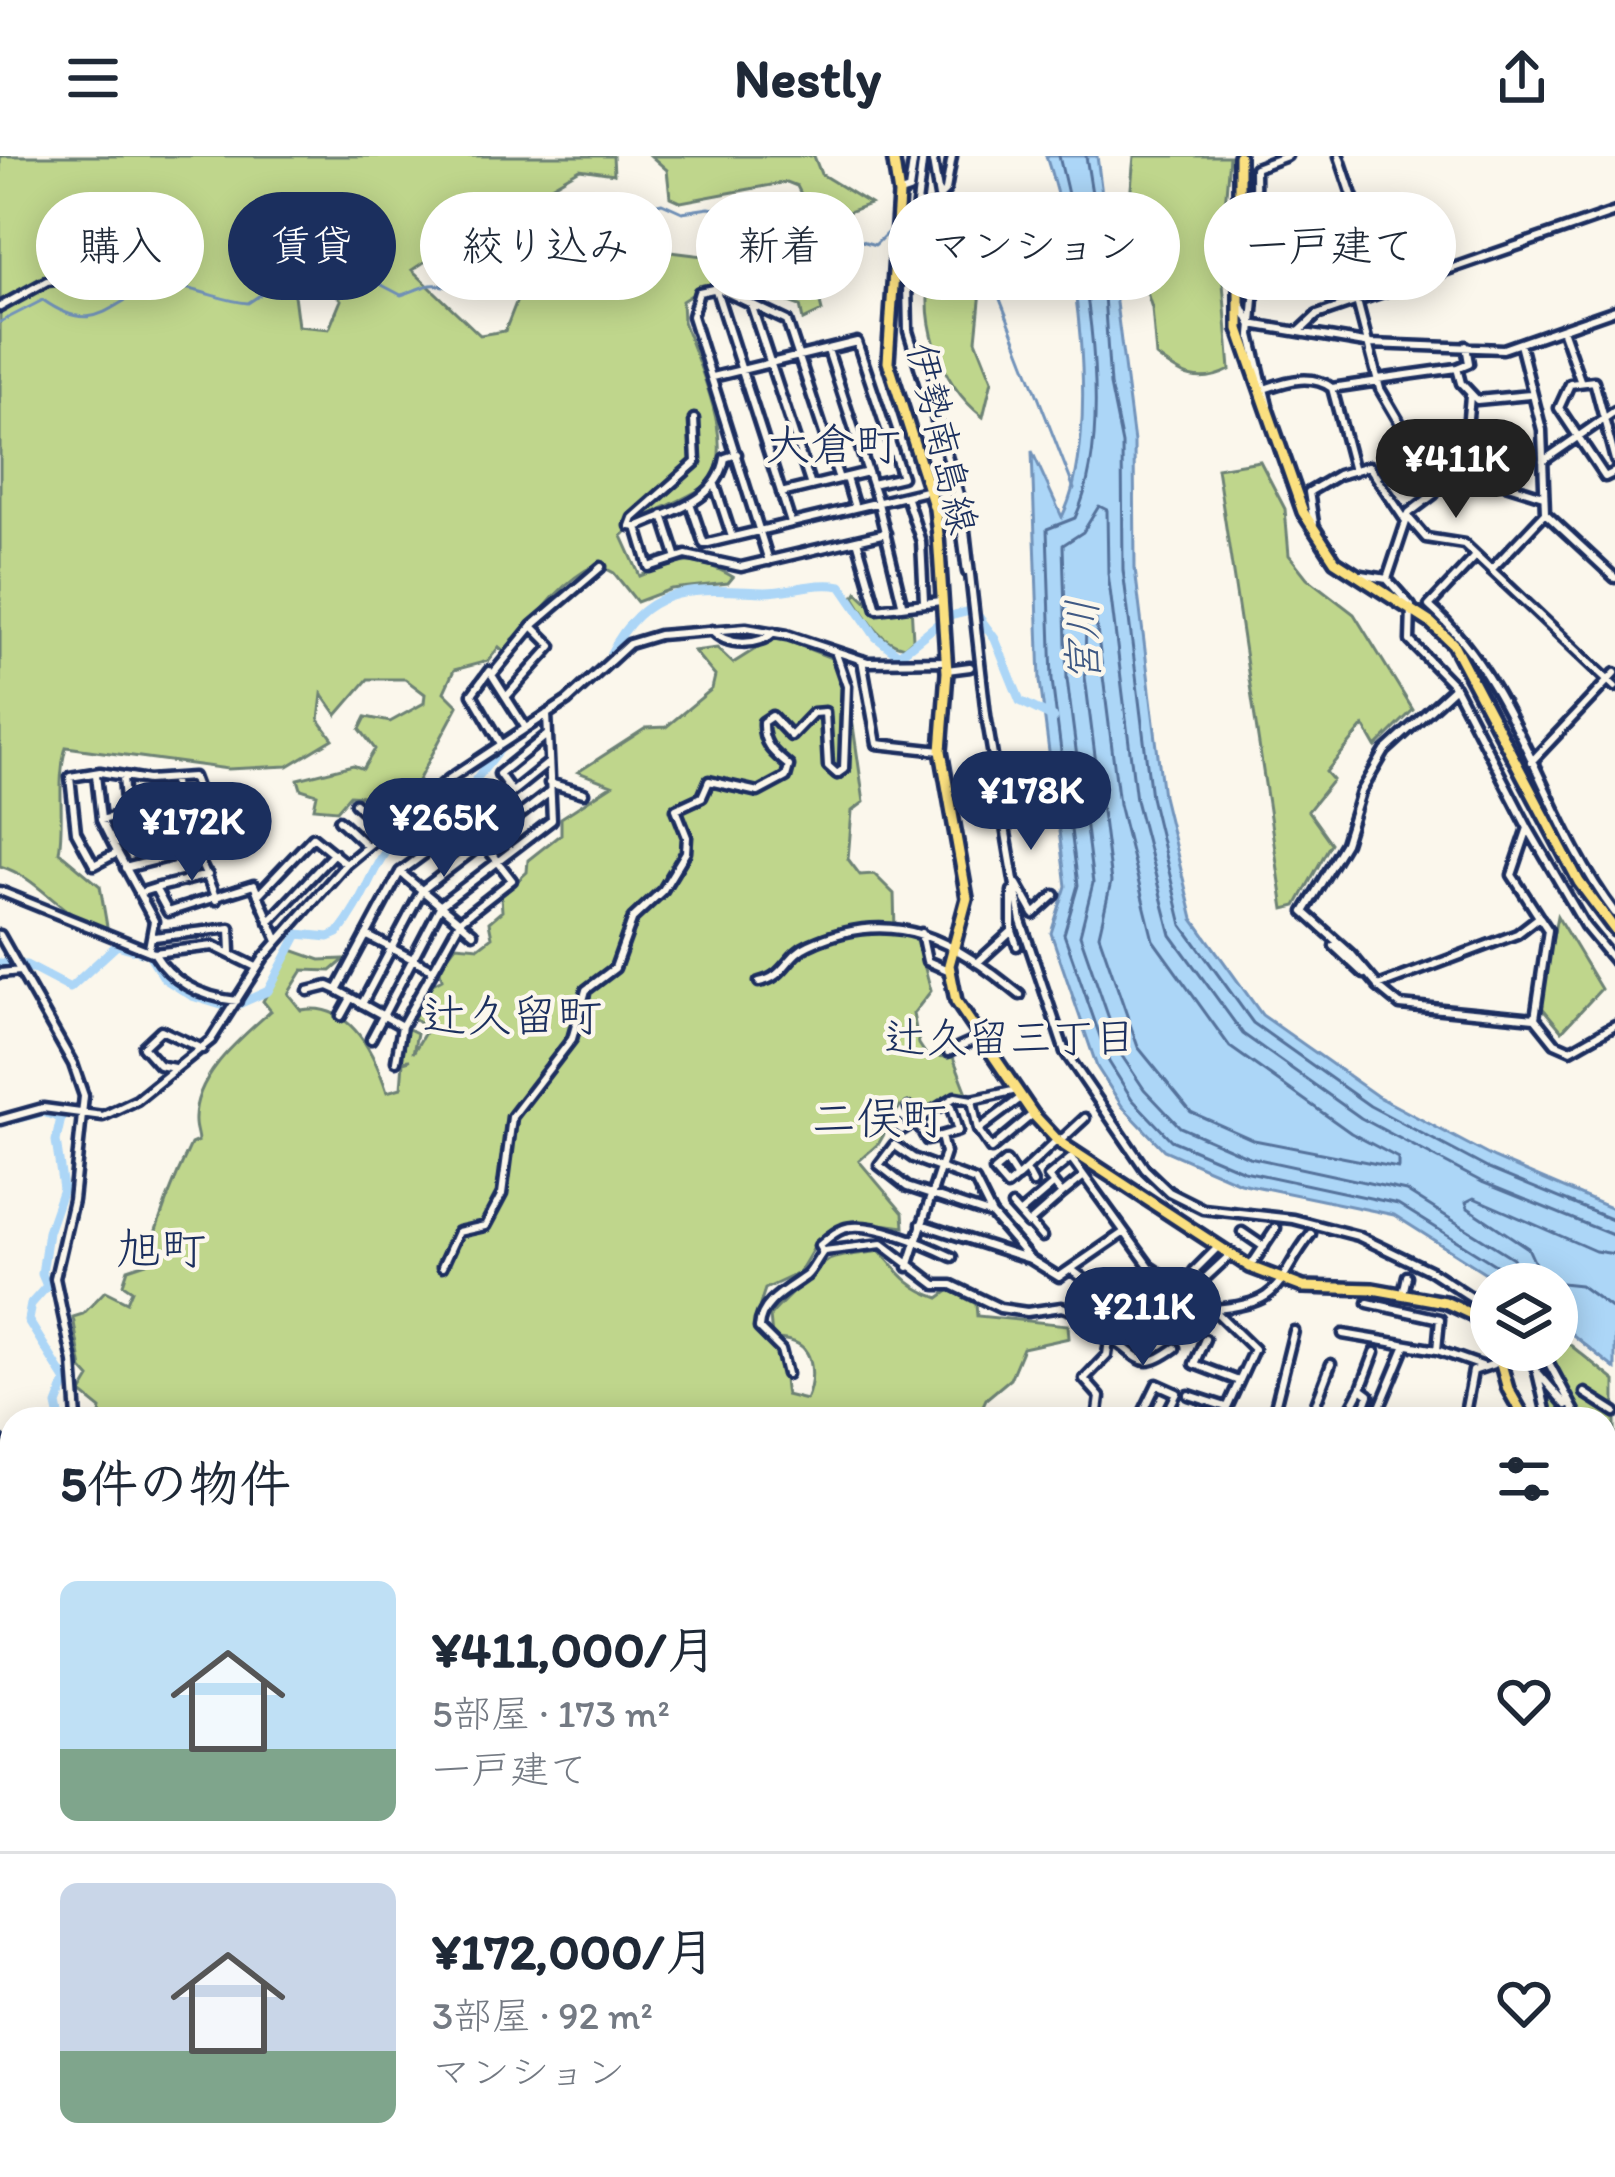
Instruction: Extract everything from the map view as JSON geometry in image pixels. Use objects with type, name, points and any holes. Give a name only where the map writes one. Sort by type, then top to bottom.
[{"type":"main road","name":"伊勢南島線","points":[[893,156],[899,192]]},
{"type":"main road","points":[[1238,192],[1239,156]]},
{"type":"main road","name":"伊勢南島線","points":[[892,300],[888,362],[930,490],[947,666],[941,751],[968,898],[950,971]]},
{"type":"main road","points":[[1236,300],[1239,329],[1268,421],[1316,538],[1356,574],[1442,632],[1469,667],[1579,882],[1615,930]]},
{"type":"main road","points":[[950,971],[956,1001],[1033,1114],[1072,1156],[1250,1267],[1285,1283],[1403,1294],[1459,1307],[1470,1317]]},
{"type":"main road","points":[[1505,1371],[1520,1407]]},
{"type":"street","points":[[904,192],[923,156]]},
{"type":"street","points":[[923,156],[939,197],[946,190],[952,156]]},
{"type":"street","points":[[923,156],[907,284],[908,331],[918,376],[956,476],[986,715],[1015,882],[1032,966],[1065,1052],[1145,1169],[1169,1192],[1203,1209],[1293,1219],[1358,1236],[1431,1271],[1470,1296]]},
{"type":"street","points":[[1251,324],[1255,168],[1287,156]]},
{"type":"street","points":[[1339,156],[1351,192]]},
{"type":"street","points":[[1456,266],[1615,212]]},
{"type":"street","points":[[0,307],[36,287]]},
{"type":"street","points":[[696,298],[691,307],[769,561]]},
{"type":"street","points":[[719,300],[791,523]]},
{"type":"street","points":[[743,300],[788,321],[855,508]]},
{"type":"street","points":[[1239,300],[1251,324],[1268,388],[1268,421]]},
{"type":"street","points":[[1300,331],[1317,315],[1362,300]]},
{"type":"street","points":[[1357,302],[1378,380],[1436,484],[1434,494],[1407,518],[1387,579]]},
{"type":"street","points":[[751,304],[811,486]]},
{"type":"street","points":[[1251,324],[1371,344],[1520,344],[1615,310]]},
{"type":"street","points":[[1562,329],[1581,385],[1594,381],[1601,394],[1600,416],[1615,460]]},
{"type":"street","points":[[712,378],[857,342],[902,477],[872,484]]},
{"type":"street","points":[[1491,570],[1545,513],[1539,413],[1530,395],[1520,344]]},
{"type":"street","points":[[1332,388],[1457,368],[1469,363],[1466,346]]},
{"type":"street","points":[[828,350],[878,502],[902,603]]},
{"type":"street","points":[[1457,368],[1470,396],[1466,439],[1475,475]]},
{"type":"street","points":[[1268,388],[1290,380],[1320,380],[1332,388],[1354,470]]},
{"type":"street","points":[[1580,380],[1570,384],[1559,408],[1605,477],[1615,472]]},
{"type":"street","points":[[1470,396],[1484,400],[1530,395]]},
{"type":"street","points":[[1543,461],[1600,416],[1615,411]]},
{"type":"street","points":[[694,419],[697,462],[635,516],[630,526],[690,503],[715,484],[725,458],[737,454]]},
{"type":"street","points":[[1316,538],[1310,493],[1372,466],[1426,538],[1459,542],[1615,688]]},
{"type":"street","points":[[781,493],[868,472]]},
{"type":"street","points":[[1436,484],[1475,475],[1545,496]]},
{"type":"street","points":[[715,484],[732,537]]},
{"type":"street","points":[[704,544],[930,490]]},
{"type":"street","points":[[906,496],[921,542],[924,601]]},
{"type":"street","points":[[690,503],[707,560]]},
{"type":"street","points":[[1545,513],[1615,578]]},
{"type":"street","points":[[663,515],[676,555]]},
{"type":"street","points":[[637,527],[649,567],[676,555],[735,567],[886,533]]},
{"type":"street","points":[[856,540],[877,609],[940,601]]},
{"type":"street","points":[[1476,556],[1430,606],[1466,640],[1576,852],[1615,914]]},
{"type":"street","points":[[492,675],[532,626],[601,567]]},
{"type":"street","points":[[1356,574],[1387,579],[1413,611],[1410,641],[1455,687],[1528,828],[1586,926],[1615,962]]},
{"type":"street","points":[[506,697],[552,646],[532,626]]},
{"type":"street","points":[[0,1120],[43,1108],[103,1116],[129,1106],[202,1049],[256,967],[346,864],[500,742],[547,718],[628,644],[712,629],[774,632],[862,661],[970,667]]},
{"type":"street","points":[[712,629],[719,637],[743,642],[765,640],[774,632]]},
{"type":"street","points":[[442,1268],[458,1232],[480,1229],[500,1199],[512,1117],[572,1039],[586,990],[615,968],[633,917],[663,890],[683,858],[688,837],[676,809],[702,797],[709,781],[758,792],[786,777],[789,766],[770,750],[764,736],[764,722],[772,716],[788,736],[813,713],[825,712],[828,766],[837,774],[844,769],[847,686],[836,654]]},
{"type":"street","points":[[862,661],[877,744],[941,751]]},
{"type":"street","points":[[500,742],[472,694],[489,671],[525,727]]},
{"type":"street","points":[[1531,762],[1615,673]]},
{"type":"street","points":[[1455,687],[1385,751],[1360,792],[1345,843],[1304,912],[1400,1005],[1534,1018],[1555,1043],[1571,1050],[1615,1024]]},
{"type":"street","points":[[371,1039],[441,904],[552,820],[547,718]]},
{"type":"street","points":[[512,792],[499,775],[547,735]]},
{"type":"street","points":[[337,991],[400,872],[454,832],[470,826],[547,764]]},
{"type":"street","points":[[96,775],[101,820],[154,921],[152,950],[167,974],[209,997],[237,1001]]},
{"type":"street","points":[[123,777],[126,813]]},
{"type":"street","points":[[179,827],[115,849],[94,865],[76,832],[70,778],[193,777],[208,817]]},
{"type":"street","points":[[174,779],[179,827],[196,850],[215,900]]},
{"type":"street","points":[[362,1004],[422,890],[549,788],[584,793]]},
{"type":"street","points":[[101,820],[174,802]]},
{"type":"street","points":[[355,803],[384,830]]},
{"type":"street","points":[[339,820],[367,845]]},
{"type":"street","points":[[396,1061],[402,1026],[460,920],[512,880],[470,826]]},
{"type":"street","points":[[1528,828],[1512,875],[1548,930],[1534,1018]]},
{"type":"street","points":[[258,895],[313,837],[346,864]]},
{"type":"street","points":[[125,868],[196,850]]},
{"type":"street","points":[[269,922],[334,853]]},
{"type":"street","points":[[400,872],[473,933]]},
{"type":"street","points":[[139,893],[208,875]]},
{"type":"street","points":[[1015,882],[1034,914],[1055,895]]},
{"type":"street","points":[[1015,882],[1012,932],[1017,946]]},
{"type":"street","points":[[155,888],[168,912],[254,885],[278,941]]},
{"type":"street","points":[[0,891],[36,910],[152,950],[208,946],[231,952],[256,967]]},
{"type":"street","points":[[1378,986],[1517,934],[1539,917]]},
{"type":"street","points":[[759,982],[777,978],[811,944],[892,927],[953,944],[1021,995]]},
{"type":"street","points":[[154,937],[230,928],[231,952]]},
{"type":"street","points":[[977,963],[1012,932]]},
{"type":"street","points":[[921,933],[927,961],[950,971]]},
{"type":"street","points":[[0,935],[73,1064],[84,1096],[55,1278],[74,1362],[76,1407]]},
{"type":"street","points":[[366,935],[432,969]]},
{"type":"street","points":[[0,973],[17,965]]},
{"type":"street","points":[[308,991],[337,991],[402,1026]]},
{"type":"street","points":[[341,1016],[351,998]]},
{"type":"street","points":[[177,1069],[159,1065],[143,1047],[157,1033],[187,1037],[202,1049]]},
{"type":"street","points":[[948,1052],[984,1036]]},
{"type":"street","points":[[891,1121],[902,1130],[949,1101],[1019,1094]]},
{"type":"street","points":[[978,1130],[1019,1094]]},
{"type":"street","points":[[972,1100],[978,1130],[991,1149],[1033,1114]]},
{"type":"street","points":[[909,1108],[927,1140],[958,1131],[949,1101]]},
{"type":"street","points":[[1017,1178],[1085,1118]]},
{"type":"street","points":[[908,1267],[945,1153],[941,1136]]},
{"type":"street","points":[[992,1215],[907,1187],[879,1165],[894,1145],[938,1169],[975,1181],[992,1215],[1030,1259],[1054,1276],[1072,1270],[1123,1234]]},
{"type":"street","points":[[1062,1194],[1048,1177],[1072,1156],[1150,1267],[1213,1309],[1255,1353],[1236,1380],[1226,1407],[1190,1395]]},
{"type":"street","points":[[1026,1170],[1033,1184]]},
{"type":"street","points":[[1030,1223],[1084,1175]]},
{"type":"street","points":[[1019,1214],[1054,1184]]},
{"type":"street","points":[[1036,1200],[1045,1210]]},
{"type":"street","points":[[1012,1206],[1042,1237]]},
{"type":"street","points":[[920,1224],[1030,1259]]},
{"type":"street","points":[[822,1251],[819,1246],[845,1228],[915,1240],[952,1256]]},
{"type":"street","points":[[1250,1267],[1276,1228]]},
{"type":"street","points":[[1242,1232],[1264,1246]]},
{"type":"street","points":[[1213,1309],[1255,1301],[1285,1283],[1311,1234]]},
{"type":"street","points":[[822,1251],[882,1244],[936,1285],[952,1285],[1000,1308],[1027,1312],[1062,1307],[1102,1321],[1110,1318]]},
{"type":"street","points":[[1218,1246],[1194,1271],[1202,1281],[1230,1254]]},
{"type":"street","points":[[788,1374],[781,1350],[760,1328],[760,1316],[788,1284],[808,1273],[822,1251]]},
{"type":"street","points":[[1099,1407],[1100,1397],[1084,1379],[1108,1355],[1110,1318],[1120,1298],[1150,1267]]},
{"type":"street","points":[[1072,1270],[1101,1292]]},
{"type":"street","points":[[1403,1294],[1407,1276]]},
{"type":"street","points":[[1368,1303],[1440,1319],[1437,1350]]},
{"type":"street","points":[[1275,1407],[1294,1331]]},
{"type":"street","points":[[1343,1334],[1437,1350],[1470,1362]]},
{"type":"street","points":[[1205,1339],[1194,1364],[1236,1380]]},
{"type":"street","points":[[1111,1340],[1141,1361],[1156,1361],[1175,1348]]},
{"type":"street","points":[[1380,1407],[1406,1345]]},
{"type":"street","points":[[1351,1407],[1376,1352]]},
{"type":"street","points":[[1315,1407],[1331,1364]]},
{"type":"street","points":[[1466,1407],[1475,1371]]},
{"type":"street","points":[[1537,1371],[1570,1407]]},
{"type":"street","points":[[1537,1371],[1544,1407]]},
{"type":"street","points":[[1552,1371],[1570,1407]]},
{"type":"street","points":[[1146,1407],[1157,1384],[1177,1393],[1169,1407]]},
{"type":"street","points":[[1361,1389],[1369,1395],[1364,1407]]},
{"type":"street","points":[[1585,1393],[1607,1407]]},
{"type":"green space","points":[[0,156],[613,156],[614,174],[580,169],[543,192],[420,192],[420,265],[412,270],[420,278],[420,300],[443,300],[480,335],[505,331],[517,300],[672,300],[672,252],[696,255],[696,292],[682,301],[683,321],[714,408],[719,455],[714,474],[702,488],[650,515],[622,536],[640,576],[677,563],[698,563],[733,577],[728,583],[671,589],[637,602],[614,573],[597,564],[575,578],[546,606],[525,639],[513,639],[506,653],[499,647],[488,661],[454,670],[444,692],[458,706],[404,807],[380,797],[350,795],[337,810],[314,808],[317,794],[301,789],[298,779],[353,765],[363,769],[375,749],[360,729],[366,717],[390,722],[424,703],[425,694],[405,679],[368,679],[337,715],[322,694],[319,720],[333,739],[288,766],[228,769],[66,747],[59,852],[100,886],[108,932],[76,916],[0,866]]},
{"type":"green space","points":[[651,156],[814,156],[821,174],[850,192],[800,192],[787,182],[734,192],[696,192],[696,199],[681,202],[672,198],[667,170]]},
{"type":"green space","points":[[1134,156],[1229,156],[1226,192],[1204,192],[1204,300],[1224,300],[1230,370],[1200,378],[1156,356],[1149,300],[1180,300],[1180,192],[1131,192]]},
{"type":"green space","points":[[783,300],[819,300],[822,311],[803,320],[800,306]]},
{"type":"green space","points":[[980,300],[976,340],[992,380],[983,417],[943,366],[928,303]]},
{"type":"green space","points":[[1260,461],[1285,509],[1289,555],[1307,578],[1354,614],[1413,710],[1376,747],[1364,726],[1326,772],[1333,780],[1308,811],[1331,843],[1296,906],[1284,909],[1217,468]]},
{"type":"green space","points":[[857,592],[877,611],[911,604],[913,639],[904,647],[881,635],[854,597]]},
{"type":"green space","points":[[776,636],[844,663],[864,802],[852,811],[848,859],[860,875],[874,874],[894,894],[895,931],[916,934],[931,991],[913,1014],[919,1044],[927,1056],[953,1057],[967,1093],[932,1105],[900,1106],[879,1143],[859,1161],[903,1213],[904,1227],[859,1221],[836,1229],[819,1239],[799,1273],[765,1289],[758,1322],[781,1357],[786,1395],[806,1400],[811,1366],[799,1345],[772,1337],[770,1316],[824,1264],[840,1256],[880,1251],[920,1290],[939,1298],[950,1290],[976,1304],[977,1316],[1068,1325],[1069,1338],[1023,1348],[1010,1379],[982,1407],[98,1407],[81,1393],[90,1378],[82,1369],[73,1317],[83,1314],[105,1291],[127,1302],[132,1290],[123,1284],[128,1269],[146,1263],[178,1173],[191,1144],[198,1141],[196,1105],[202,1089],[221,1059],[271,1011],[263,1001],[292,950],[320,960],[345,959],[331,971],[303,970],[288,994],[301,1010],[318,1009],[346,1021],[367,1046],[387,1092],[401,1088],[403,1062],[410,1060],[396,1061],[402,1026],[417,1033],[413,1053],[427,1029],[413,1018],[431,985],[442,979],[439,967],[456,945],[479,947],[492,937],[489,922],[502,911],[501,896],[527,872],[528,860],[561,834],[561,818],[612,785],[578,772],[646,728],[666,727],[712,689],[715,676],[694,651],[717,648],[733,663]]},
{"type":"green space","points":[[1557,916],[1601,989],[1562,1031],[1540,1005]]},
{"type":"green space","points":[[1578,1351],[1615,1381],[1615,1407],[1550,1407],[1538,1371],[1578,1371]]},
{"type":"water","points":[[1046,156],[1097,156],[1102,192],[1057,192]]},
{"type":"water","name":"宮川","points":[[1076,300],[1116,300],[1134,442],[1135,569],[1163,796],[1193,919],[1262,1015],[1377,1096],[1494,1158],[1615,1210],[1615,1369],[1578,1339],[1578,1263],[1470,1263],[1394,1215],[1240,1183],[1164,1150],[1122,1106],[1097,1067],[1051,933],[1066,886],[1040,681],[1032,451],[1062,517],[1081,438]]},
{"type":"waterway","points":[[0,322],[43,300],[80,317],[95,316],[132,296],[164,287],[248,303],[283,280],[329,281],[351,269],[401,295],[434,285],[482,294],[509,292],[540,229],[599,199],[621,212],[662,203],[682,212],[709,208],[785,221],[804,259],[852,238],[875,245],[888,232]]},
{"type":"waterway","points":[[1000,300],[1074,489]]},
{"type":"waterway","points":[[611,653],[641,613],[658,602],[695,591],[841,586],[876,637],[899,655],[939,623]]},
{"type":"waterway","points":[[946,617],[970,611]]},
{"type":"waterway","points":[[978,616],[995,639],[1020,701],[1054,718]]},
{"type":"waterway","points":[[540,722],[592,681]]},
{"type":"waterway","points":[[239,1004],[268,991],[298,934],[329,937],[338,933],[397,838],[438,818],[469,816],[476,779],[505,743]]},
{"type":"waterway","points":[[0,963],[26,965],[70,988],[117,945],[149,954],[165,979],[192,996],[228,1007]]},
{"type":"waterway","points":[[0,1123],[43,1112],[61,1118],[56,1141],[63,1189],[48,1232],[42,1274],[47,1286],[31,1304],[28,1320],[66,1381],[57,1407]]},
{"type":"district","name":"大倉町","points":[[833,444]]},
{"type":"district","name":"辻久留町","points":[[512,1015]]},
{"type":"district","name":"辻久留三丁目","points":[[1010,1037]]},
{"type":"district","name":"二俣町","points":[[879,1118]]},
{"type":"district","name":"旭町","points":[[161,1248]]}]
